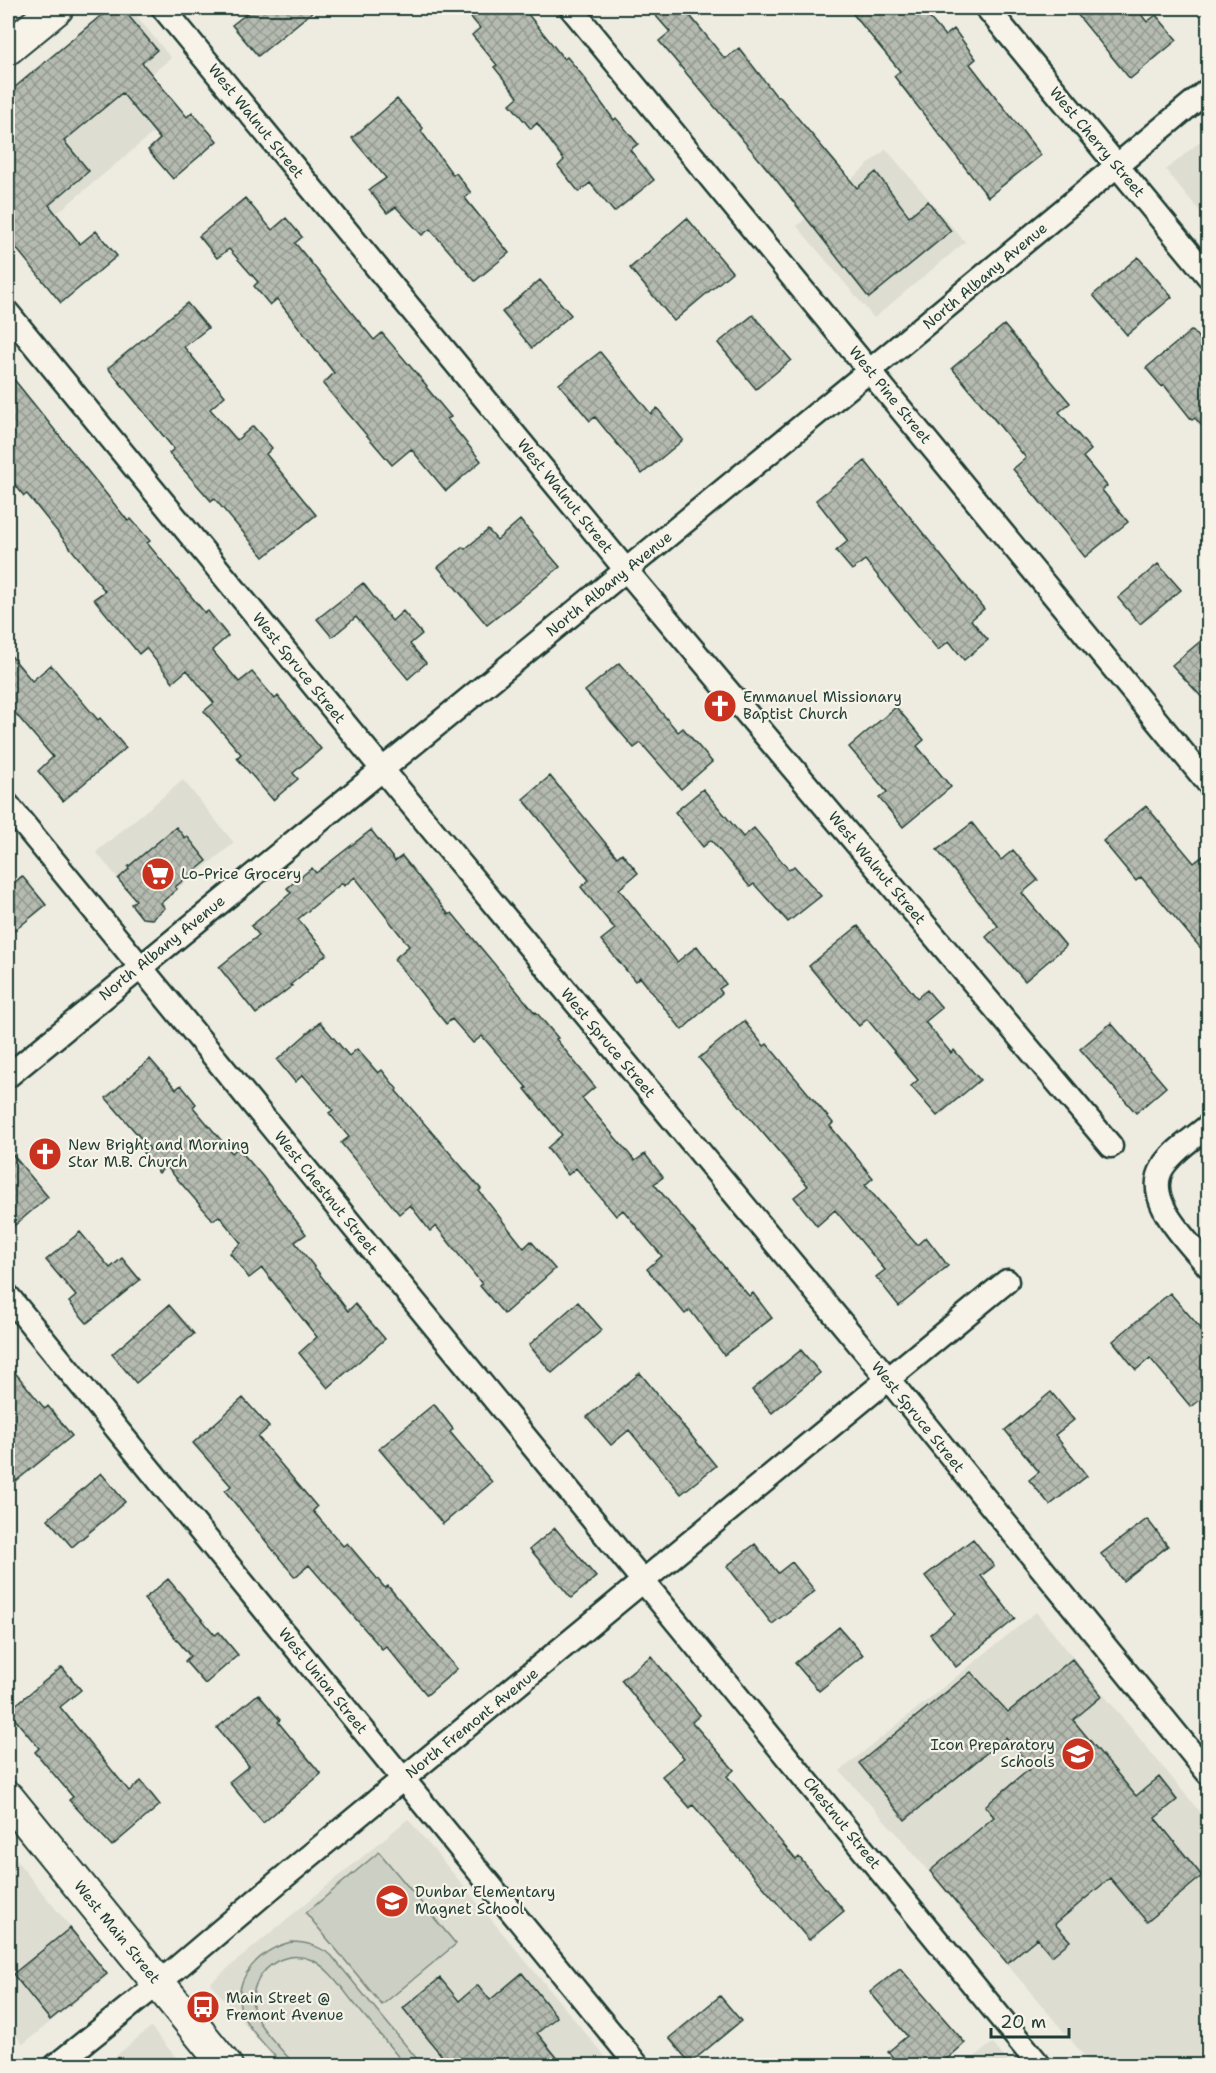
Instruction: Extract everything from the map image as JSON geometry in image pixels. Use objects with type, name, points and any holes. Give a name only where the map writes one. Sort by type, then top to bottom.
[{"type":"street","points":[[8,48],[57,8]]},
{"type":"street","name":"West Walnut Street","points":[[163,8],[626,570],[1111,1146]]},
{"type":"street","name":"West Pine Street","points":[[571,8],[1209,783]]},
{"type":"street","name":"West Cherry Street","points":[[987,8],[1209,276]]},
{"type":"street","name":"North Albany Avenue","points":[[8,1076],[1209,90]]},
{"type":"street","name":"West Spruce Street","points":[[8,313],[381,769],[889,1380],[1209,1773]]},
{"type":"street","name":"West Chestnut Street","points":[[8,805],[644,1582]]},
{"type":"street","points":[[1209,1126],[1181,1148],[1162,1168],[1157,1191],[1164,1212],[1209,1266]]},
{"type":"street","name":"North Fremont Avenue","points":[[55,2066],[159,1983],[1007,1281]]},
{"type":"street","name":"West Union Street","points":[[8,1296],[638,2066]]},
{"type":"street","name":"Chestnut Street","points":[[644,1582],[1040,2066]]},
{"type":"street","name":"West Main Street","points":[[8,1798],[226,2066]]},
{"type":"shaded area","points":[[108,8],[130,8],[171,58],[124,97],[153,133],[8,254],[8,91]]},
{"type":"shaded area","points":[[1208,135],[1208,221],[1166,170]]},
{"type":"shaded area","points":[[886,149],[965,242],[874,318],[797,226]]},
{"type":"shaded area","points":[[183,780],[234,843],[147,913],[96,852]]},
{"type":"shaded area","points":[[1036,1612],[1208,1822],[1208,2065],[1092,2065],[897,1834],[840,1771]]},
{"type":"shaded area","name":"Dunbar Elementary Magnet School","points":[[408,1819],[612,2065],[279,2065],[210,1983]]},
{"type":"shaded area","points":[[8,1850],[109,1975],[23,2044],[8,2026]]},
{"type":"shaded area","points":[[379,1852],[456,1944],[382,2005],[306,1913]]},
{"type":"shaded area","points":[[291,1942],[312,1945],[331,1955],[422,2065],[405,2065],[339,1984],[318,1963],[299,1957],[287,1957],[266,1969],[254,1990],[253,2002],[258,2021],[295,2065],[283,2065],[243,2017],[239,1998],[245,1975],[252,1966],[270,1951]]},
{"type":"shaded area","points":[[151,2027],[182,2065],[105,2065]]},
{"type":"shaded area","points":[[992,2043],[1011,2065],[965,2065]]},
{"type":"building","points":[[110,8],[122,8],[157,50],[142,63],[187,117],[192,112],[217,141],[173,179],[148,150],[160,139],[122,93],[64,141],[89,171],[49,205],[80,244],[96,231],[117,256],[61,303],[8,238],[8,93]]},
{"type":"building","points":[[254,8],[317,8],[258,56],[232,25]]},
{"type":"building","points":[[463,8],[523,8],[564,59],[567,57],[587,81],[614,120],[616,118],[638,144],[630,150],[654,180],[614,212],[590,183],[579,192],[558,166],[564,160],[537,123],[531,129],[510,104],[518,97],[494,67],[497,65],[472,35],[480,28]]},
{"type":"building","points":[[649,8],[684,8],[725,59],[739,48],[777,97],[779,96],[857,188],[876,172],[909,216],[928,201],[951,231],[869,298],[774,177],[659,41],[670,32]]},
{"type":"building","points":[[848,8],[921,8],[945,36],[954,29],[976,59],[970,64],[1041,155],[988,197],[894,76],[900,71]]},
{"type":"building","points":[[1072,8],[1136,8],[1147,22],[1156,15],[1177,40],[1130,79]]},
{"type":"building","points":[[397,99],[423,128],[421,131],[453,175],[456,173],[471,193],[465,198],[509,253],[475,281],[430,229],[422,235],[396,207],[387,213],[369,190],[386,178],[352,138]]},
{"type":"building","points":[[245,198],[272,230],[286,218],[302,237],[295,243],[374,340],[382,333],[451,417],[447,419],[481,461],[446,491],[411,449],[392,465],[323,384],[334,373],[277,299],[270,305],[254,286],[258,282],[229,249],[217,258],[199,236]]},
{"type":"building","points":[[687,218],[732,272],[674,321],[630,268]]},
{"type":"building","points":[[1138,257],[1172,297],[1127,335],[1093,295]]},
{"type":"building","points":[[540,280],[571,315],[532,348],[502,312]]},
{"type":"building","points":[[187,303],[208,328],[184,347],[225,396],[210,409],[237,440],[253,426],[272,448],[266,454],[316,515],[264,557],[214,498],[211,501],[169,453],[174,449],[108,368]]},
{"type":"building","points":[[753,315],[791,360],[756,389],[718,343]]},
{"type":"building","points":[[1004,325],[1070,403],[1059,412],[1091,450],[1083,457],[1107,486],[1102,490],[1128,522],[1085,557],[1013,469],[1026,458],[952,368]]},
{"type":"building","points":[[1192,330],[1209,351],[1209,434],[1195,418],[1192,420],[1164,385],[1162,387],[1146,368]]},
{"type":"building","points":[[600,352],[651,414],[657,408],[683,440],[642,474],[595,417],[590,421],[559,384]]},
{"type":"building","points":[[8,372],[128,521],[131,519],[150,541],[147,543],[205,613],[208,611],[228,636],[212,650],[239,682],[252,672],[275,699],[278,696],[321,749],[293,773],[298,779],[273,800],[237,758],[241,754],[204,711],[214,703],[187,670],[173,682],[146,648],[139,654],[94,599],[105,591],[27,494],[24,496],[8,476]]},
{"type":"building","points":[[865,461],[984,609],[971,620],[988,640],[964,660],[949,641],[938,650],[865,560],[852,570],[836,551],[848,541],[816,500]]},
{"type":"building","points":[[520,520],[560,567],[487,625],[438,567],[488,530],[497,540]]},
{"type":"building","points":[[1158,564],[1181,590],[1140,624],[1118,598]]},
{"type":"building","points":[[363,583],[392,621],[403,611],[422,634],[410,644],[426,663],[408,679],[356,617],[332,637],[317,619]]},
{"type":"building","points":[[1209,634],[1209,705],[1172,665]]},
{"type":"building","points":[[8,652],[32,681],[51,665],[98,720],[100,718],[126,748],[63,801],[38,771],[53,757],[8,705]]},
{"type":"building","points":[[619,663],[678,732],[683,728],[712,762],[681,789],[641,743],[634,748],[585,691]]},
{"type":"building","points":[[896,707],[924,740],[917,746],[951,787],[903,827],[879,798],[887,792],[849,747]]},
{"type":"building","points":[[550,776],[617,857],[622,853],[638,873],[619,889],[677,962],[697,946],[726,984],[719,989],[722,993],[682,1030],[640,977],[635,981],[601,940],[615,929],[581,887],[589,880],[523,799]]},
{"type":"building","points":[[703,789],[743,837],[754,828],[789,870],[794,866],[821,896],[788,922],[754,884],[750,887],[711,840],[703,847],[675,812]]},
{"type":"building","points":[[1146,806],[1194,863],[1209,851],[1209,958],[1141,877],[1136,881],[1103,841]]},
{"type":"building","points":[[972,823],[1001,860],[1013,850],[1038,880],[1022,893],[1066,946],[1025,981],[986,937],[998,926],[937,850]]},
{"type":"building","name":"Lo-Price Grocery","points":[[176,827],[185,838],[187,836],[207,861],[175,887],[177,889],[161,903],[165,908],[152,919],[142,918],[131,904],[136,900],[118,879],[129,869],[128,867]]},
{"type":"building","points":[[371,830],[395,861],[402,856],[449,915],[452,913],[558,1038],[556,1039],[595,1087],[582,1098],[635,1161],[645,1154],[663,1177],[654,1184],[749,1296],[753,1293],[772,1318],[724,1355],[690,1310],[685,1314],[647,1269],[662,1256],[623,1210],[616,1216],[576,1168],[568,1175],[547,1148],[562,1135],[525,1089],[527,1088],[482,1036],[473,1043],[452,1019],[446,1024],[394,959],[409,946],[355,877],[344,886],[342,883],[298,919],[327,954],[290,985],[292,986],[256,1014],[219,967],[259,935],[251,926],[291,893],[287,888],[312,868],[316,873]]},
{"type":"building","points":[[22,876],[46,905],[8,936],[8,888]]},
{"type":"building","points":[[858,926],[917,998],[927,990],[942,1008],[925,1022],[951,1053],[954,1050],[980,1080],[937,1116],[911,1086],[918,1080],[867,1019],[859,1026],[809,966]]},
{"type":"building","points":[[744,1021],[764,1046],[767,1044],[833,1123],[830,1126],[873,1178],[865,1185],[917,1245],[926,1237],[948,1266],[899,1306],[876,1277],[885,1270],[835,1210],[817,1226],[794,1197],[808,1186],[699,1058]]},
{"type":"building","points":[[320,1022],[349,1056],[357,1049],[378,1073],[382,1070],[397,1089],[396,1091],[481,1189],[479,1191],[524,1248],[531,1241],[555,1269],[504,1314],[480,1286],[482,1284],[436,1226],[430,1231],[410,1205],[399,1214],[341,1143],[349,1137],[329,1113],[333,1110],[303,1075],[295,1082],[277,1060]]},
{"type":"building","points":[[1111,1023],[1166,1087],[1136,1113],[1080,1049]]},
{"type":"building","points":[[150,1059],[176,1089],[181,1085],[196,1104],[193,1107],[232,1153],[238,1148],[263,1177],[306,1234],[295,1242],[348,1311],[355,1304],[385,1339],[328,1388],[299,1353],[317,1337],[262,1268],[249,1278],[230,1253],[241,1243],[219,1216],[213,1220],[166,1166],[159,1173],[143,1153],[150,1149],[106,1098]]},
{"type":"building","points":[[8,1149],[48,1197],[8,1231]]},
{"type":"building","points":[[80,1232],[110,1268],[122,1258],[140,1280],[87,1323],[69,1302],[76,1296],[46,1260]]},
{"type":"building","points":[[1170,1293],[1209,1338],[1209,1393],[1191,1407],[1150,1358],[1136,1370],[1113,1341]]},
{"type":"building","points":[[578,1302],[602,1330],[552,1373],[529,1345]]},
{"type":"building","points":[[169,1305],[194,1334],[136,1383],[112,1354]]},
{"type":"building","points":[[801,1350],[820,1373],[772,1413],[752,1390]]},
{"type":"building","points":[[8,1364],[45,1409],[48,1406],[72,1436],[16,1481],[8,1470]]},
{"type":"building","points":[[640,1373],[716,1466],[681,1494],[629,1430],[611,1445],[587,1417]]},
{"type":"building","points":[[1051,1392],[1074,1420],[1055,1435],[1087,1476],[1050,1505],[1029,1480],[1039,1472],[1005,1430]]},
{"type":"building","points":[[243,1398],[269,1427],[258,1437],[317,1507],[313,1511],[343,1546],[347,1543],[385,1588],[388,1586],[457,1669],[427,1695],[386,1646],[382,1649],[309,1565],[295,1577],[225,1491],[231,1486],[193,1443]]},
{"type":"building","points":[[434,1404],[453,1429],[450,1432],[492,1482],[443,1524],[379,1449]]},
{"type":"building","points":[[101,1473],[125,1502],[72,1547],[48,1519]]},
{"type":"building","points":[[1147,1519],[1168,1546],[1123,1581],[1101,1554]]},
{"type":"building","points":[[555,1528],[596,1577],[571,1598],[530,1549]]},
{"type":"building","points":[[973,1539],[994,1566],[981,1576],[1015,1619],[956,1667],[930,1634],[955,1614],[925,1576]]},
{"type":"building","points":[[755,1544],[778,1573],[792,1562],[815,1591],[772,1624],[727,1566]]},
{"type":"building","points":[[168,1579],[215,1635],[219,1632],[238,1655],[205,1684],[185,1661],[190,1656],[144,1599]]},
{"type":"building","points":[[839,1627],[863,1655],[819,1691],[795,1663]]},
{"type":"building","points":[[651,1656],[700,1715],[692,1722],[734,1770],[727,1776],[796,1860],[799,1857],[844,1911],[809,1940],[693,1805],[690,1808],[662,1776],[684,1758],[621,1680]]},
{"type":"building","points":[[1072,1659],[1102,1696],[1073,1720],[1136,1796],[1159,1777],[1177,1800],[1155,1818],[1202,1876],[1147,1922],[1110,1878],[1055,1924],[1070,1941],[1052,1956],[1037,1938],[1007,1963],[930,1871],[994,1817],[985,1806],[1031,1768],[1006,1737],[905,1820],[859,1763],[971,1672],[1008,1712]]},
{"type":"building","points":[[62,1667],[81,1690],[60,1707],[129,1791],[141,1781],[160,1805],[112,1846],[69,1800],[73,1797],[35,1752],[39,1748],[8,1711]]},
{"type":"building","points":[[258,1694],[321,1774],[263,1823],[229,1782],[249,1766],[217,1728]]},
{"type":"building","points":[[70,1928],[107,1974],[50,2020],[13,1974]]},
{"type":"building","points":[[900,1968],[965,2043],[939,2066],[900,2066],[888,2052],[907,2036],[870,1992]]},
{"type":"building","points":[[522,1973],[557,2017],[537,2033],[564,2066],[450,2066],[403,2008],[440,1978],[459,2001],[478,1985],[490,2000]]},
{"type":"building","points":[[720,1996],[741,2021],[690,2063],[669,2038]]},
{"type":"place","name":"Emmanuel Missionary Baptist Church","points":[[720,706]]},
{"type":"place","name":"Lo-Price Grocery","points":[[158,874]]},
{"type":"place","name":"New Bright and Morning Star M.B. Church","points":[[45,1154]]},
{"type":"place","name":"Icon Preparatory Schools","points":[[1078,1754]]},
{"type":"place","name":"Dunbar Elementary Magnet School","points":[[392,1901]]},
{"type":"place","name":"Main Street @ Fremont Avenue","points":[[203,2007]]}]
